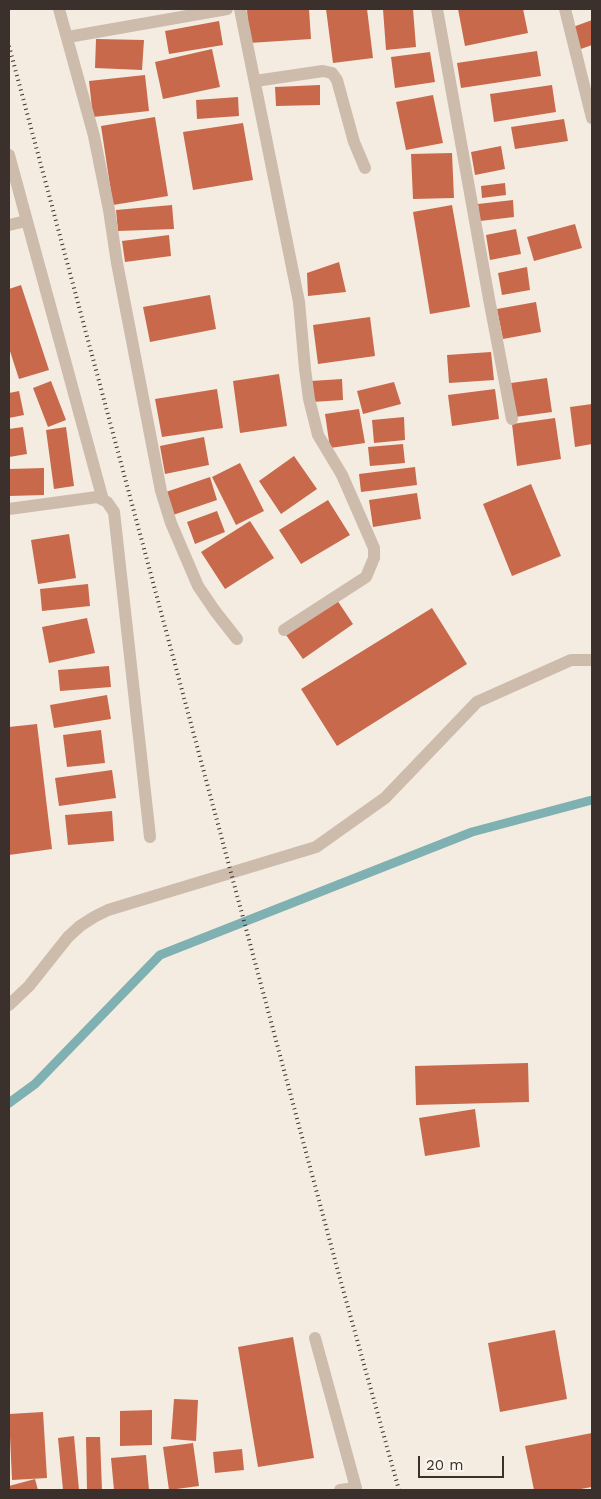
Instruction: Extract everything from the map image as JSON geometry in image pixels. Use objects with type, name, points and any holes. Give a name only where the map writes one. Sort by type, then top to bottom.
[{"type":"street","points":[[59,9],[96,145],[109,210],[116,263],[161,491],[171,524],[198,586],[237,639]]},
{"type":"street","points":[[68,37],[227,9]]},
{"type":"street","points":[[240,9],[299,302],[309,399],[318,435],[342,475],[374,548],[374,558],[366,576],[284,630]]},
{"type":"street","points":[[437,9],[512,419]]},
{"type":"street","points":[[565,9],[592,118]]},
{"type":"street","points":[[255,81],[323,71],[332,73],[337,80],[354,142],[365,168]]},
{"type":"street","points":[[9,155],[104,500]]},
{"type":"street","points":[[9,225],[26,220]]},
{"type":"street","points":[[9,509],[92,497],[104,500],[114,512],[150,837]]},
{"type":"street","points":[[9,1005],[29,986],[68,937],[94,917],[108,910],[316,847],[385,798],[477,702],[571,660],[592,660]]},
{"type":"street","points":[[315,1338],[356,1489],[340,1490]]},
{"type":"building","points":[[247,9],[309,9],[311,39],[249,43]]},
{"type":"building","points":[[326,9],[367,9],[373,58],[333,63]]},
{"type":"building","points":[[383,9],[413,9],[416,47],[386,50]]},
{"type":"building","points":[[458,9],[523,9],[528,33],[465,46]]},
{"type":"building","points":[[592,20],[592,45],[578,50],[573,27]]},
{"type":"building","points":[[219,21],[223,45],[169,54],[165,31]]},
{"type":"building","points":[[96,39],[144,40],[142,70],[95,68]]},
{"type":"building","points":[[212,49],[220,87],[163,99],[155,62]]},
{"type":"building","points":[[537,51],[541,76],[461,88],[457,63]]},
{"type":"building","points":[[430,52],[435,82],[395,88],[391,57]]},
{"type":"building","points":[[145,75],[149,111],[93,117],[89,81]]},
{"type":"building","points":[[320,85],[320,105],[276,106],[275,87]]},
{"type":"building","points":[[552,85],[556,112],[494,122],[490,94]]},
{"type":"building","points":[[433,95],[443,143],[406,150],[396,102]]},
{"type":"building","points":[[238,97],[239,116],[197,119],[196,100]]},
{"type":"building","points":[[155,117],[168,196],[113,205],[101,126]]},
{"type":"building","points":[[564,119],[568,141],[515,149],[511,127]]},
{"type":"building","points":[[243,123],[253,180],[193,190],[183,132]]},
{"type":"building","points":[[501,146],[505,169],[475,175],[471,152]]},
{"type":"building","points":[[452,153],[454,198],[413,199],[411,154]]},
{"type":"building","points":[[505,183],[506,195],[482,198],[481,186]]},
{"type":"building","points":[[513,200],[514,217],[480,221],[478,204]]},
{"type":"building","points":[[172,205],[174,229],[118,231],[116,210]]},
{"type":"building","points":[[452,205],[470,307],[430,314],[413,212]]},
{"type":"building","points":[[575,224],[582,248],[534,261],[527,237]]},
{"type":"building","points":[[516,229],[521,254],[490,260],[486,235]]},
{"type":"building","points":[[169,235],[171,256],[125,262],[122,241]]},
{"type":"building","points":[[339,262],[346,292],[308,296],[307,273]]},
{"type":"building","points":[[527,267],[530,290],[502,295],[498,273]]},
{"type":"building","points":[[21,285],[49,370],[19,379],[9,348],[9,289]]},
{"type":"building","points":[[210,295],[216,329],[150,342],[143,307]]},
{"type":"building","points":[[536,302],[541,332],[503,339],[497,309]]},
{"type":"building","points":[[370,317],[375,356],[318,364],[313,325]]},
{"type":"building","points":[[491,352],[494,380],[449,383],[447,355]]},
{"type":"building","points":[[279,374],[287,426],[240,433],[233,381]]},
{"type":"building","points":[[547,378],[552,412],[515,417],[511,383]]},
{"type":"building","points":[[342,379],[343,400],[312,402],[311,381]]},
{"type":"building","points":[[51,381],[66,420],[48,427],[33,388]]},
{"type":"building","points":[[394,382],[401,404],[363,414],[357,391]]},
{"type":"building","points":[[217,389],[223,428],[162,437],[155,399]]},
{"type":"building","points":[[495,389],[499,419],[452,426],[448,395]]},
{"type":"building","points":[[19,391],[24,415],[9,418],[9,393]]},
{"type":"building","points":[[592,404],[592,444],[575,447],[570,407]]},
{"type":"building","points":[[359,409],[365,443],[330,448],[325,414]]},
{"type":"building","points":[[404,417],[405,440],[374,443],[372,420]]},
{"type":"building","points":[[555,418],[561,459],[517,466],[512,424]]},
{"type":"building","points":[[23,427],[27,454],[9,457],[9,429]]},
{"type":"building","points":[[66,427],[74,486],[54,489],[46,430]]},
{"type":"building","points":[[204,437],[209,465],[165,474],[160,446]]},
{"type":"building","points":[[403,444],[405,463],[370,466],[368,447]]},
{"type":"building","points":[[294,456],[317,489],[281,514],[259,481]]},
{"type":"building","points":[[240,463],[264,511],[236,525],[212,477]]},
{"type":"building","points":[[415,467],[417,485],[361,492],[359,474]]},
{"type":"building","points":[[44,468],[44,495],[9,496],[9,469]]},
{"type":"building","points":[[210,477],[217,500],[173,515],[166,492]]},
{"type":"building","points":[[531,484],[561,556],[512,576],[483,504]]},
{"type":"building","points":[[417,493],[421,519],[373,527],[369,500]]},
{"type":"building","points":[[328,500],[350,535],[301,564],[279,530]]},
{"type":"building","points":[[217,511],[225,532],[195,544],[187,522]]},
{"type":"building","points":[[250,521],[274,558],[225,589],[201,552]]},
{"type":"building","points":[[69,534],[76,578],[38,584],[31,540]]},
{"type":"building","points":[[88,584],[90,606],[42,611],[40,589]]},
{"type":"building","points":[[337,600],[353,624],[303,659],[286,635]]},
{"type":"building","points":[[432,608],[467,664],[337,746],[301,689]]},
{"type":"building","points":[[87,618],[95,653],[49,663],[42,627]]},
{"type":"building","points":[[109,666],[111,687],[60,691],[58,670]]},
{"type":"building","points":[[107,695],[111,719],[54,728],[50,705]]},
{"type":"building","points":[[37,724],[52,849],[9,855],[9,727]]},
{"type":"building","points":[[101,730],[105,763],[67,767],[63,735]]},
{"type":"building","points":[[112,770],[116,798],[59,806],[55,778]]},
{"type":"building","points":[[112,811],[114,841],[68,845],[65,815]]},
{"type":"building","points":[[528,1063],[529,1102],[416,1105],[415,1066]]},
{"type":"building","points":[[475,1109],[480,1147],[425,1156],[419,1118]]},
{"type":"building","points":[[555,1330],[567,1399],[500,1412],[488,1343]]},
{"type":"building","points":[[293,1337],[314,1458],[258,1467],[238,1347]]},
{"type":"building","points":[[174,1399],[198,1400],[196,1441],[171,1439]]},
{"type":"building","points":[[152,1410],[152,1445],[120,1446],[120,1411]]},
{"type":"building","points":[[43,1412],[47,1478],[12,1480],[9,1414]]},
{"type":"building","points":[[592,1433],[592,1487],[575,1490],[534,1490],[525,1446]]},
{"type":"building","points":[[74,1436],[79,1490],[63,1490],[58,1438]]},
{"type":"building","points":[[86,1437],[100,1437],[102,1490],[87,1490]]},
{"type":"building","points":[[193,1443],[199,1486],[169,1490],[163,1447]]},
{"type":"building","points":[[242,1449],[244,1470],[215,1473],[213,1452]]},
{"type":"building","points":[[146,1455],[149,1490],[114,1490],[111,1458]]},
{"type":"building","points":[[35,1479],[38,1490],[9,1490],[9,1486]]},
{"type":"waterway","points":[[9,1103],[35,1084],[160,955],[472,832],[592,800]]},
{"type":"railway","points":[[9,46],[339,1275],[399,1490]]}]
